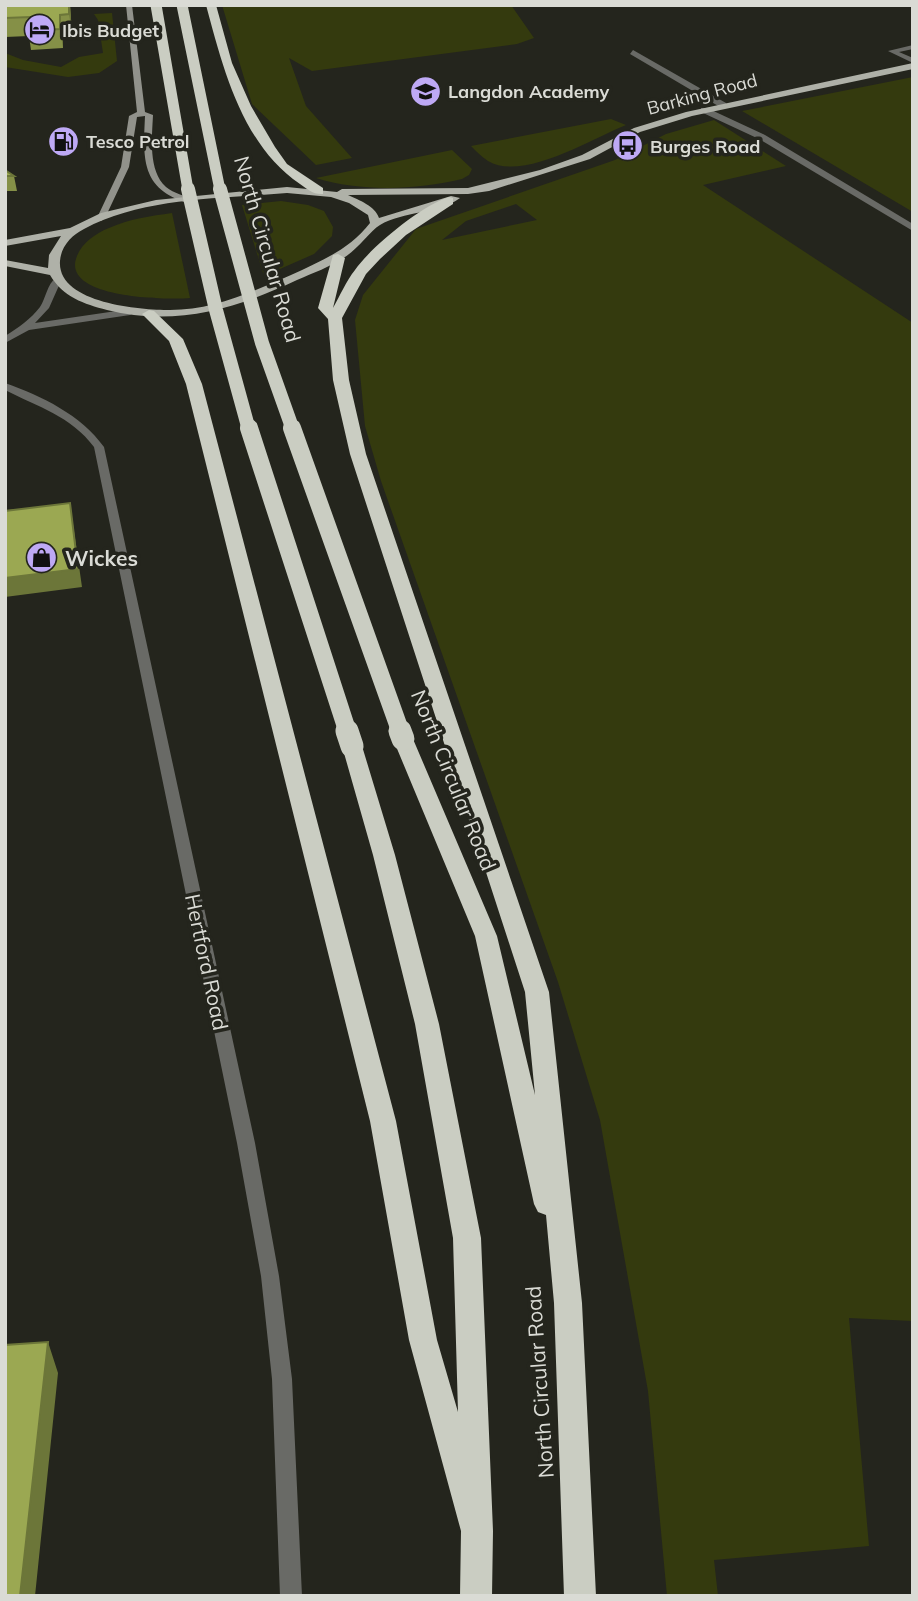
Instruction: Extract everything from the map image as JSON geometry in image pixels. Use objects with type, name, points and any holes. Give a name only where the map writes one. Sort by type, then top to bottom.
[{"type":"highway","points":[[156,5],[174,122],[226,352],[260,467],[352,746],[384,855],[427,1024],[467,1238],[477,1531],[476,1596]]},
{"type":"highway","name":"North Circular Road","points":[[181,5],[215,172],[262,343],[403,739],[486,936],[568,1303],[580,1596]]},
{"type":"highway","points":[[211,5],[227,63],[245,106],[269,148],[283,167],[323,191]]},
{"type":"highway","points":[[449,201],[401,232],[360,272],[335,318],[341,380],[358,454],[537,992],[568,1303]]},
{"type":"highway","points":[[335,318],[326,308],[338,258]]},
{"type":"highway","points":[[139,313],[176,339],[194,384],[383,1121],[423,1340],[477,1531]]},
{"type":"main road","name":"Barking Road","points":[[5,243],[71,231],[135,208],[188,200],[287,190],[468,191],[506,184],[586,157],[637,130],[704,110],[913,66]]},
{"type":"main road","points":[[5,263],[54,276],[80,297],[139,313],[191,313],[216,309],[255,296],[338,258],[358,244],[375,223],[373,214],[356,201],[323,191]]},
{"type":"main road","name":"Barking Road","points":[[375,223],[418,208],[449,201],[468,191]]},
{"type":"main road","points":[[54,276],[58,246],[71,231]]},
{"type":"street","points":[[129,5],[141,113]]},
{"type":"street","points":[[913,47],[892,51],[913,61]]},
{"type":"street","points":[[633,52],[723,105]]},
{"type":"street","points":[[704,110],[749,129],[913,228]]},
{"type":"street","points":[[101,218],[125,167],[132,116],[141,113],[149,115],[152,169],[156,178],[162,188],[188,200]]},
{"type":"street","points":[[5,340],[26,327],[44,308],[54,276]]},
{"type":"street","points":[[26,327],[139,313]]},
{"type":"street","name":"Hertford Road","points":[[5,387],[78,421],[88,430],[99,447],[243,1130],[271,1276],[282,1379],[291,1596]]},
{"type":"green space","points":[[222,5],[511,5],[534,38],[517,44],[312,71],[289,58],[306,106],[352,158],[316,165],[252,104]]},
{"type":"green space","points":[[112,13],[117,61],[99,73],[68,77],[5,67],[5,53],[23,60],[61,67],[79,57],[103,53],[98,20],[94,14]]},
{"type":"green space","points":[[913,77],[913,212],[742,111]]},
{"type":"green space","points":[[611,119],[626,125],[558,156],[520,166],[503,166],[488,161],[471,146]]},
{"type":"green space","points":[[714,120],[786,166],[703,185],[913,323],[913,1321],[849,1318],[869,1546],[714,1560],[718,1596],[667,1596],[648,1391],[600,1120],[558,982],[381,481],[365,426],[355,320],[363,295],[416,229],[615,160],[666,134]],"holes":[[[516,204],[537,220],[442,240],[466,221]]]},
{"type":"green space","points":[[452,150],[472,169],[469,175],[462,179],[389,188],[351,186],[316,178]]},
{"type":"green space","points":[[281,201],[308,205],[324,211],[333,227],[332,236],[314,254],[264,276],[242,205]]},
{"type":"green space","points":[[172,213],[190,298],[119,294],[99,289],[84,281],[76,270],[79,251],[99,233],[132,220]]},
{"type":"building","points":[[5,5],[69,5],[69,14],[60,15],[60,29],[28,31],[30,17],[5,18]]},
{"type":"building","name":"Wickes","points":[[70,503],[78,569],[5,578],[5,511]]},
{"type":"building","points":[[48,1342],[20,1596],[5,1596],[5,1345]]},
{"type":"place","name":"Ibis Budget","points":[[39,30]]},
{"type":"place","name":"Langdon Academy","points":[[425,91]]},
{"type":"place","name":"Tesco Petrol","points":[[63,141]]},
{"type":"place","name":"Burges Road","points":[[627,146]]},
{"type":"place","name":"Wickes","points":[[42,558]]}]
